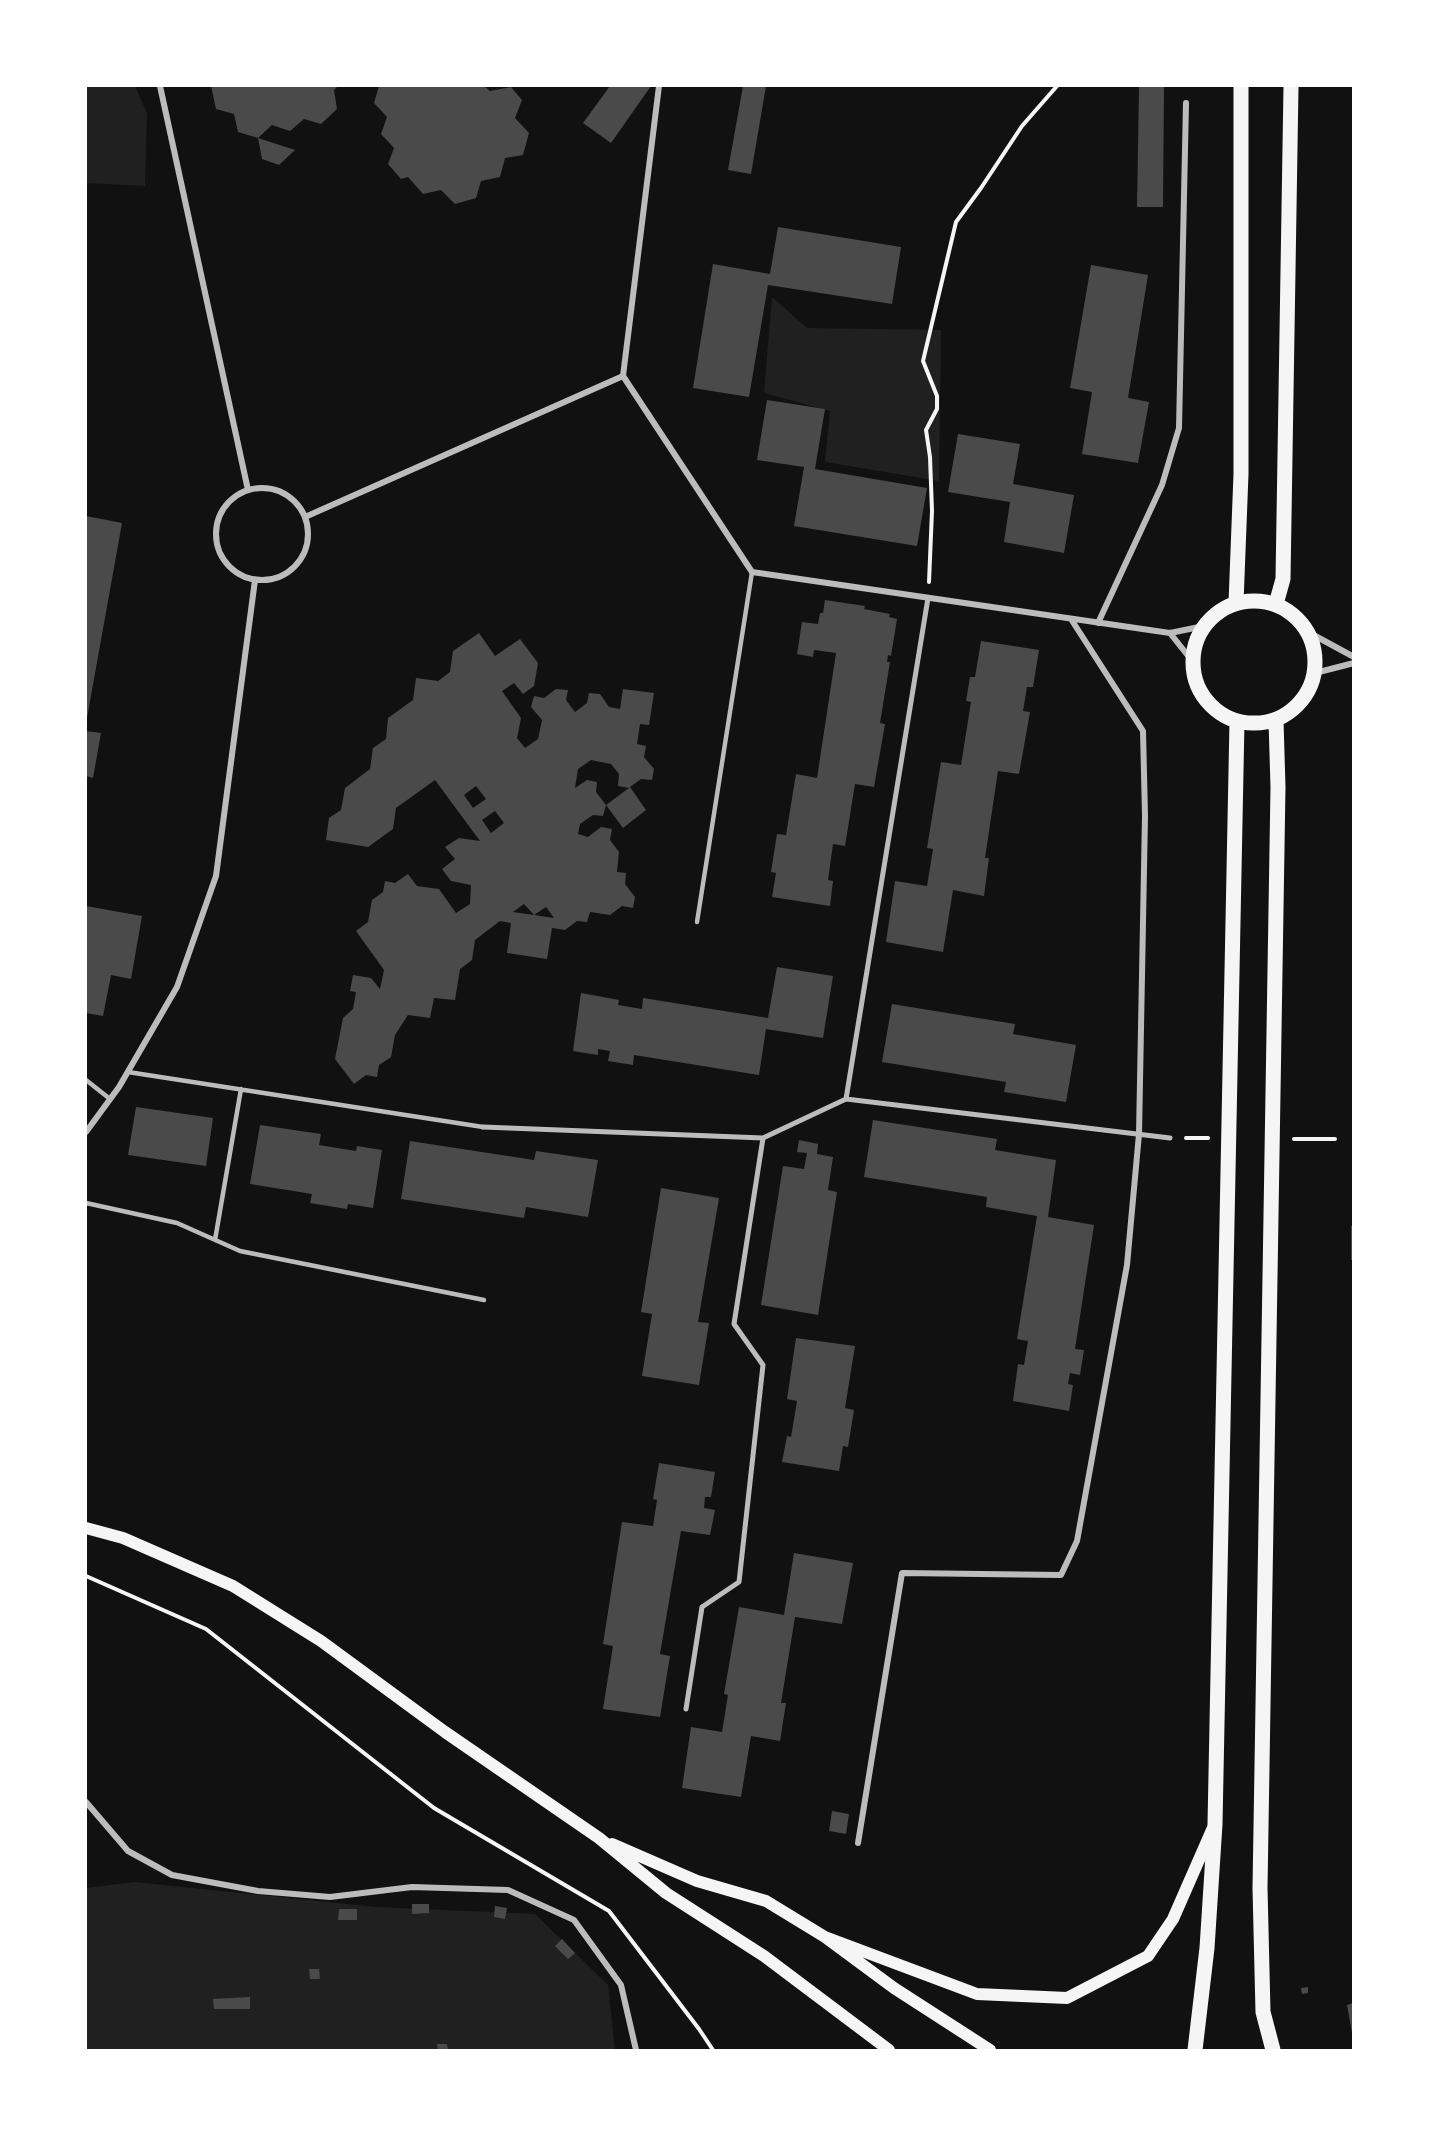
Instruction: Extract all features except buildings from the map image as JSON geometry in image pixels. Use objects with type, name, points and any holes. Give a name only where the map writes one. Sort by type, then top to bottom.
[{"type":"main road","points":[[1236,603],[1241,474],[1242,86]]},
{"type":"main road","points":[[1276,604],[1283,579],[1291,86]]},
{"type":"main road","points":[[1256,600],[1276,604],[1295,615],[1308,632],[1315,652],[1315,673],[1308,693],[1294,709],[1276,720],[1257,724],[1237,721],[1219,712],[1205,699],[1196,682],[1192,662],[1196,643],[1204,626],[1218,612],[1236,603],[1256,600]]},
{"type":"main road","points":[[1273,2050],[1263,2012],[1260,1888],[1277,823],[1276,720]]},
{"type":"main road","points":[[1195,2050],[1207,1948],[1215,1824],[1237,721]]},
{"type":"main road","points":[[86,1528],[123,1538],[233,1586],[321,1641],[445,1732],[599,1838],[666,1893],[764,1956],[889,2050]]},
{"type":"main road","points":[[825,1937],[977,1994],[1067,1998],[1148,1956],[1173,1919],[1215,1824]]},
{"type":"main road","points":[[599,1838],[697,1881],[766,1901],[825,1937],[894,1988],[990,2050]]},
{"type":"street","points":[[160,86],[248,490]]},
{"type":"street","points":[[659,86],[623,376],[752,572],[1170,633],[1204,626]]},
{"type":"street","points":[[1098,623],[1162,485],[1179,428],[1186,103]]},
{"type":"street","points":[[304,517],[623,376]]},
{"type":"street","points":[[261,488],[275,490],[287,496],[297,505],[304,517],[308,537],[302,557],[283,575],[269,580],[255,580],[241,575],[228,566],[220,553],[216,538],[217,523],[223,509],[234,497],[248,490],[261,488]]},
{"type":"street","points":[[86,1132],[128,1072],[177,987],[216,876],[255,580]]},
{"type":"street","points":[[846,1100],[928,598]]},
{"type":"street","points":[[858,1844],[902,1573],[1061,1575],[1077,1541],[1127,1264],[1139,1134],[1145,816],[1143,731],[1071,619]]},
{"type":"street","points":[[1308,632],[1353,657]]},
{"type":"street","points":[[1170,633],[1192,662]]},
{"type":"street","points":[[1315,673],[1353,663]]},
{"type":"street","points":[[483,1127],[763,1138],[846,1100],[1170,1138]]},
{"type":"street","points":[[686,1709],[702,1607],[739,1582],[763,1365],[734,1324],[763,1138]]},
{"type":"street","points":[[86,1802],[129,1851],[172,1875],[258,1891],[330,1897],[412,1887],[508,1890],[574,1920],[621,1985],[636,2050]]},
{"type":"lane","points":[[697,922],[752,572]]},
{"type":"lane","points":[[128,1072],[483,1127]]},
{"type":"lane","points":[[86,1080],[110,1098]]},
{"type":"lane","points":[[216,1240],[241,1089]]},
{"type":"lane","points":[[86,1203],[177,1223],[240,1251],[484,1300]]},
{"type":"path","points":[[928,598],[932,511],[930,457],[926,430],[937,409],[937,396],[923,361],[956,222],[981,189],[1022,126],[1058,86]]},
{"type":"path","points":[[86,1576],[206,1629],[434,1808],[609,1911],[713,2050]]},
{"type":"shaded area","points":[[86,86],[135,86],[147,113],[145,186],[86,183]]},
{"type":"shaded area","points":[[772,297],[807,328],[941,330],[939,481],[825,462],[830,411],[764,393]]},
{"type":"shaded area","points":[[134,1882],[376,1907],[535,1914],[608,1985],[615,2050],[86,2050],[86,1888]]}]
